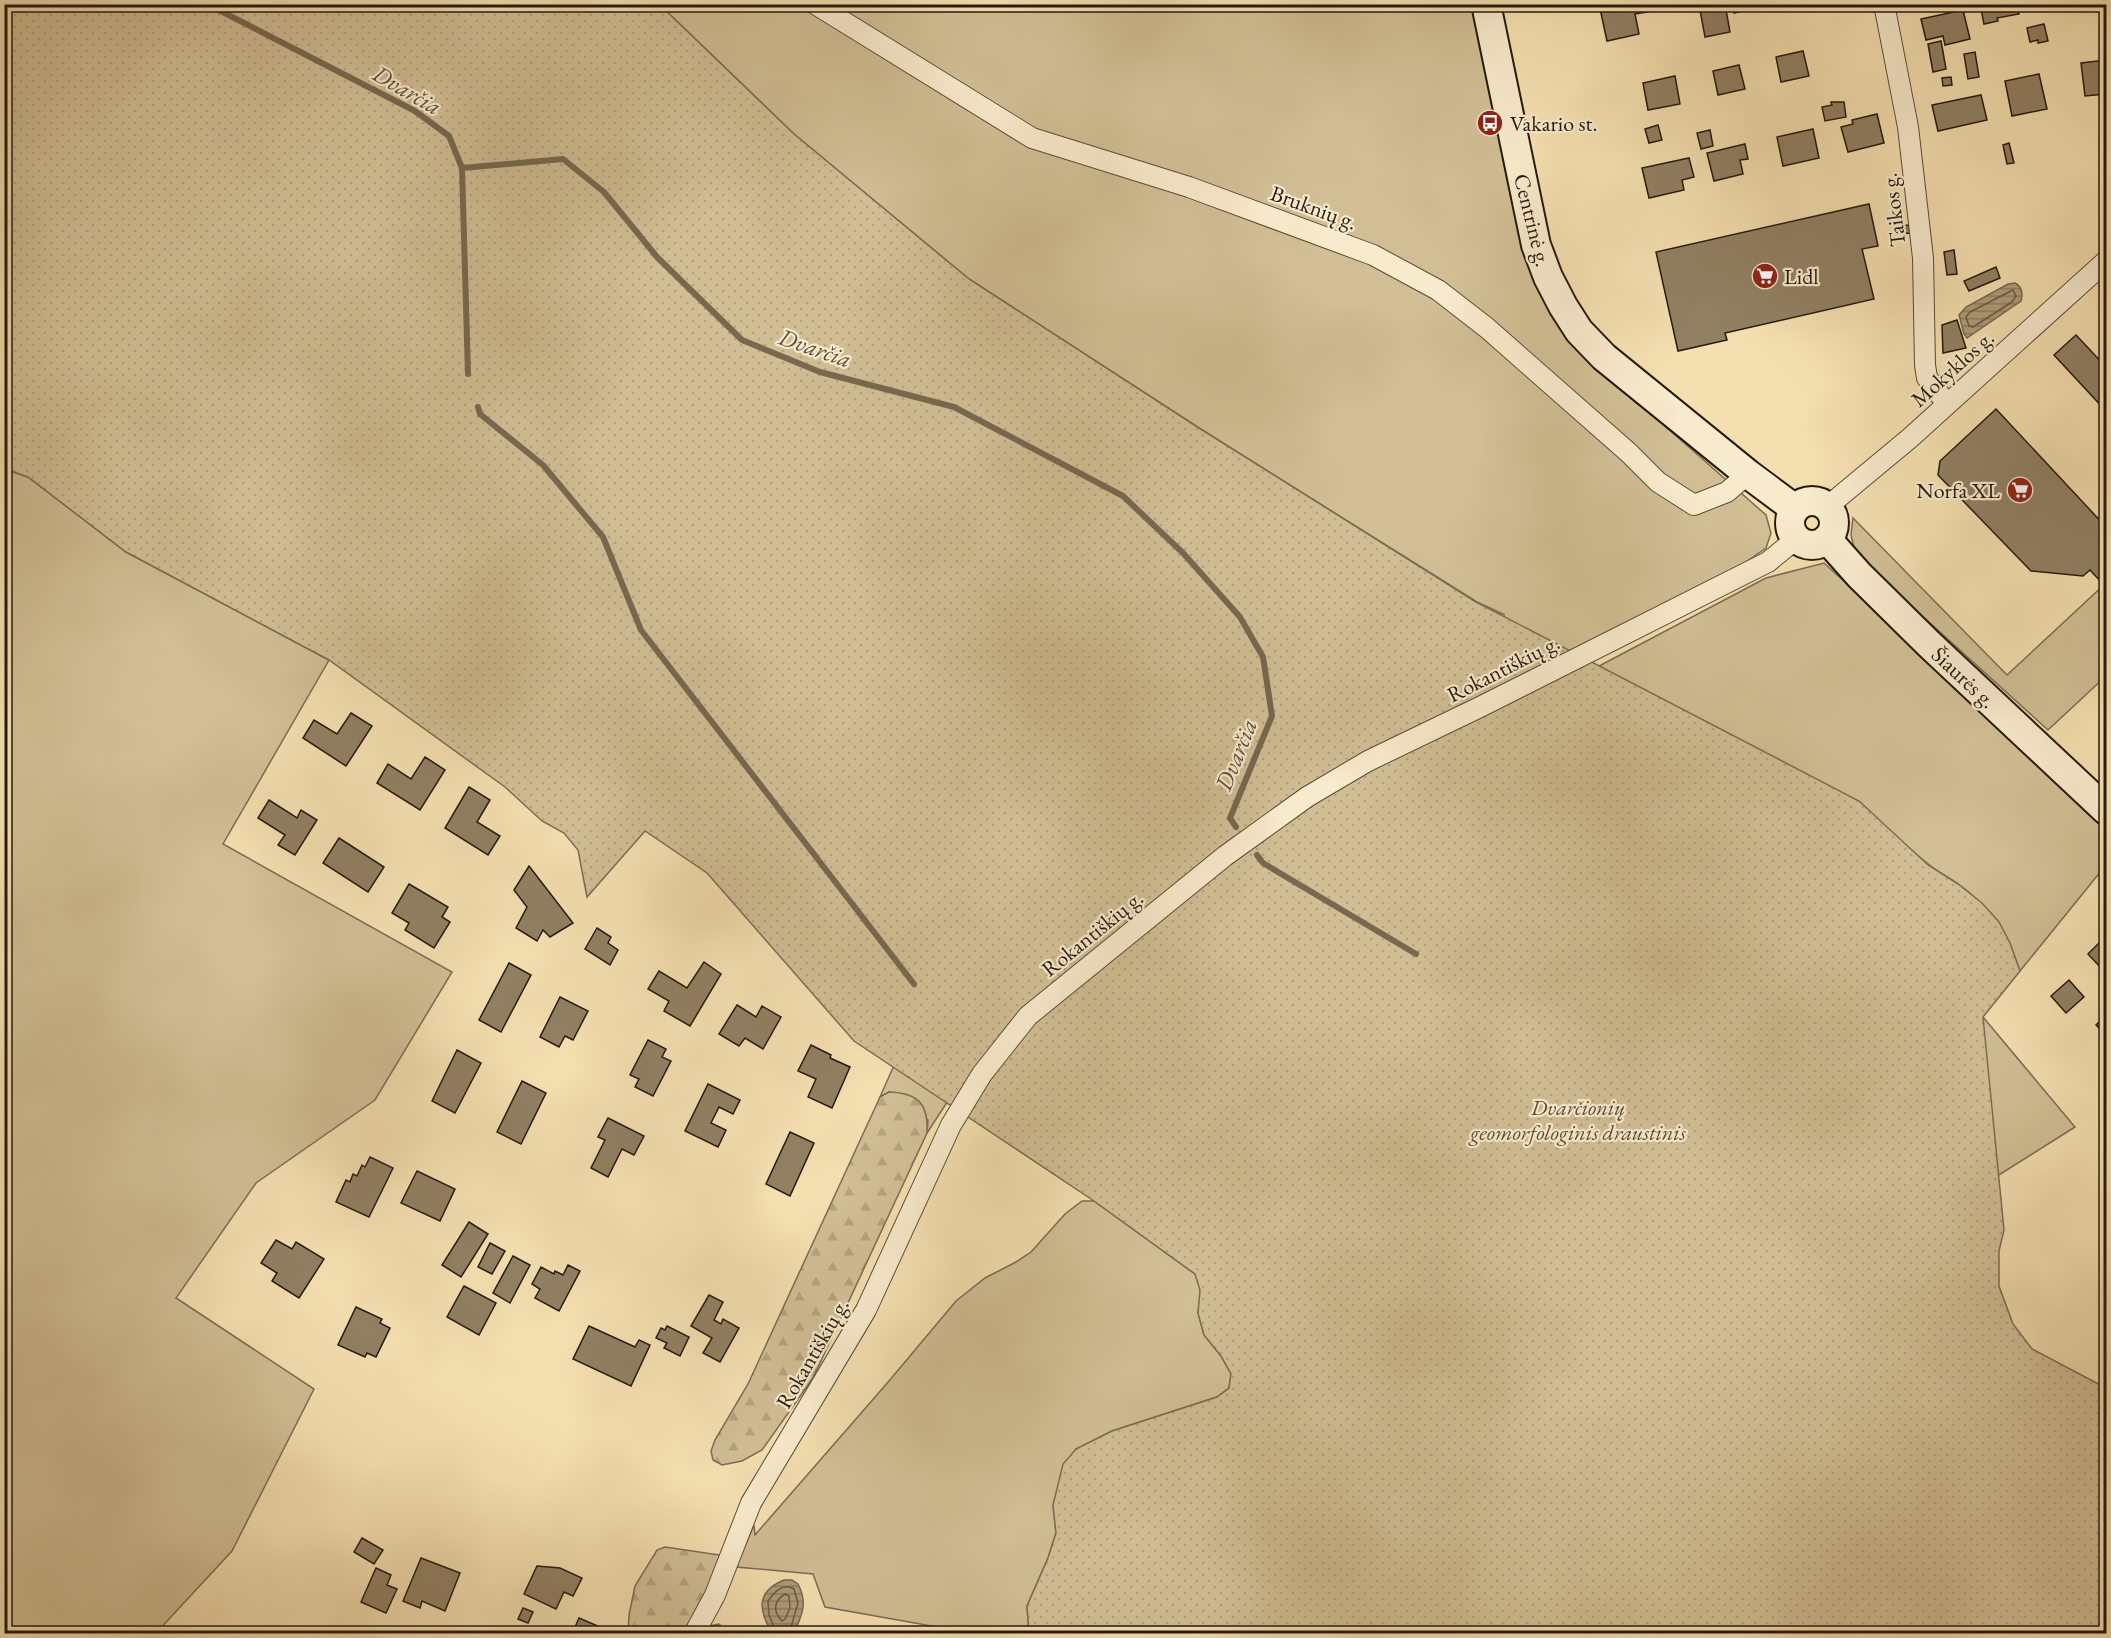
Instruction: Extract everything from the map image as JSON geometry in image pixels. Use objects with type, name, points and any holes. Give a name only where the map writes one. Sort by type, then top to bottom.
[{"type":"main road","name":"Centrinė g.","points":[[1486,4],[1536,245],[1548,277],[1563,306],[1579,331],[1604,357],[1748,474],[1795,508]]},
{"type":"main road","points":[[1809,502],[1827,507],[1834,525],[1827,539],[1814,545],[1804,544],[1796,539],[1791,531],[1790,521],[1795,508],[1809,502]]},
{"type":"main road","name":"Šiaurės g.","points":[[1827,539],[1859,576],[1929,644],[2106,810]]},
{"type":"street","name":"Bruknių g.","points":[[815,4],[1032,138],[1189,187],[1373,255],[1438,290],[1487,328],[1629,453],[1658,482],[1694,505],[1727,492],[1748,474]]},
{"type":"street","name":"Taikos g.","points":[[1884,4],[1908,127],[1923,258],[1924,365],[1927,378],[1947,404]]},
{"type":"street","name":"Mokyklos g.","points":[[1827,507],[1947,404],[2106,261]]},
{"type":"street","name":"Rokantiškių g.","points":[[694,1634],[715,1594],[751,1503],[866,1310],[951,1125],[982,1074],[1028,1016],[1225,856],[1307,797],[1368,761],[1491,702],[1768,562],[1796,539]]},
{"type":"green space","points":[[5,5],[563,185],[1505,615],[1477,602],[1199,428],[969,279],[794,134],[660,5],[1476,5],[1522,242],[1622,388],[1766,515],[1771,533],[1766,548],[1733,571],[1522,679],[974,1061],[927,1133],[928,1120],[889,1092],[880,1097],[899,1054]]},
{"type":"green space","name":"Dvarčionių geomorfologinis draustinis","points":[[5,5],[660,5],[794,134],[969,279],[1199,428],[1476,602],[1859,801],[1928,865],[1982,903],[1999,922],[2010,943],[2020,971],[1983,1017],[2004,1230],[1999,1251],[1999,1286],[2013,1324],[2032,1349],[2106,1388],[2106,1633],[1029,1633],[1027,1606],[1056,1533],[1053,1505],[1063,1464],[1076,1449],[1112,1431],[1217,1397],[1229,1388],[1231,1374],[1221,1356],[1204,1335],[1198,1313],[1200,1290],[1195,1274],[1094,1201],[854,1041],[707,873],[645,831],[587,897],[578,850],[564,833],[542,821],[505,787],[329,660],[126,552],[28,477],[5,469]]},
{"type":"green space","points":[[4,469],[28,477],[126,552],[329,660],[223,844],[452,972],[375,1100],[256,1183],[176,1298],[314,1389],[232,1551],[156,1633],[5,1633]]},
{"type":"green space","points":[[1853,518],[2007,675],[2106,583],[2106,676],[2048,730],[1856,556],[1851,535]]},
{"type":"green space","points":[[1824,563],[2106,819],[2106,865],[2020,971],[2003,932],[1989,911],[1957,883],[1918,856],[1859,801],[1983,1017],[2075,1127],[1975,1190],[1435,741],[1601,665],[1766,578]]},
{"type":"green space","points":[[889,1092],[907,1095],[919,1102],[926,1114],[927,1133],[813,1378],[762,1450],[742,1461],[722,1465],[713,1460],[711,1451],[715,1440],[748,1384],[880,1097]]},
{"type":"green space","points":[[1082,1201],[1094,1201],[1195,1274],[1201,1290],[1198,1313],[1204,1335],[1221,1356],[1231,1374],[1229,1388],[1217,1397],[1112,1431],[1076,1449],[1053,1505],[1056,1533],[1027,1606],[1029,1633],[971,1633],[825,1607],[813,1574],[736,1567],[754,1525],[755,1535],[956,1301],[985,1278],[1031,1252],[1065,1214]]},
{"type":"green space","points":[[665,1547],[720,1555],[709,1590],[686,1633],[628,1634],[635,1586],[657,1550]]},
{"type":"green space","points":[[719,1624],[728,1633],[705,1634],[709,1626]]},
{"type":"water","points":[[2015,283],[2021,291],[2021,301],[1967,338],[1959,315],[1966,307],[2008,284]]},
{"type":"water","points":[[784,1580],[792,1580],[798,1584],[803,1597],[803,1609],[794,1633],[772,1633],[764,1617],[762,1603],[768,1590]]},
{"type":"building","points":[[1599,4],[1646,4],[1648,12],[1635,14],[1639,34],[1607,41]]},
{"type":"building","points":[[1725,4],[1730,32],[1705,37],[1700,10]]},
{"type":"building","points":[[1732,4],[1754,4],[1755,8],[1734,13]]},
{"type":"building","points":[[1980,4],[2017,4],[2019,14],[1997,18],[1998,21],[1984,24]]},
{"type":"building","points":[[1963,10],[1970,39],[1945,45],[1943,36],[1926,40],[1921,19]]},
{"type":"building","points":[[2044,24],[2048,41],[2030,42],[2027,28]]},
{"type":"building","points":[[1941,41],[1946,69],[1933,72],[1928,44]]},
{"type":"building","points":[[1803,51],[1809,76],[1781,82],[1776,57]]},
{"type":"building","points":[[1975,52],[1979,77],[1968,79],[1964,54]]},
{"type":"building","points":[[2106,60],[2106,94],[2085,96],[2081,63]]},
{"type":"building","points":[[1739,65],[1745,89],[1718,95],[1713,71]]},
{"type":"building","points":[[2039,74],[2047,109],[2012,116],[2005,81]]},
{"type":"building","points":[[1675,76],[1680,104],[1648,110],[1643,83]]},
{"type":"building","points":[[1951,77],[1952,85],[1943,86],[1942,78]]},
{"type":"building","points":[[1981,95],[1987,120],[1938,131],[1932,105]]},
{"type":"building","points":[[1831,102],[1844,102],[1846,117],[1825,121],[1822,107],[1832,105]]},
{"type":"building","points":[[1877,114],[1884,143],[1848,152],[1841,127],[1853,124],[1852,120]]},
{"type":"building","points":[[1658,125],[1662,140],[1649,143],[1645,129]]},
{"type":"building","points":[[1813,129],[1819,158],[1783,166],[1777,137]]},
{"type":"building","points":[[1710,130],[1713,146],[1701,149],[1697,133]]},
{"type":"building","points":[[2009,143],[2014,163],[2007,164],[2003,145]]},
{"type":"building","points":[[1745,144],[1748,159],[1740,160],[1743,174],[1714,181],[1707,153]]},
{"type":"building","points":[[1689,158],[1694,177],[1682,180],[1684,190],[1649,198],[1642,168]]},
{"type":"building","name":"Lidl","points":[[1869,204],[1878,246],[1862,249],[1874,299],[1725,333],[1727,340],[1678,351],[1656,252]]},
{"type":"building","points":[[1909,225],[1910,233],[1900,234],[1899,226]]},
{"type":"building","points":[[1954,250],[1957,274],[1947,275],[1944,252]]},
{"type":"building","points":[[1996,267],[2000,278],[1969,291],[1964,281]]},
{"type":"building","points":[[1957,320],[1966,348],[1943,353],[1942,325]]},
{"type":"building","points":[[2076,335],[2106,367],[2106,411],[2054,355]]},
{"type":"building","points":[[1996,409],[2106,527],[2106,580],[2102,583],[2090,570],[2083,576],[2031,571],[1938,475],[1940,461]]},
{"type":"building","points":[[351,713],[372,726],[346,766],[303,738],[314,720],[337,734]]},
{"type":"building","points":[[425,757],[445,770],[420,810],[377,783],[388,764],[411,779]]},
{"type":"building","points":[[469,787],[490,800],[477,822],[500,836],[488,855],[445,828]]},
{"type":"building","points":[[269,800],[297,818],[301,810],[317,820],[295,855],[278,845],[285,835],[258,818]]},
{"type":"building","points":[[339,838],[384,867],[368,892],[323,863]]},
{"type":"building","points":[[529,866],[573,923],[550,937],[543,930],[537,941],[516,928],[527,907],[514,890]]},
{"type":"building","points":[[409,884],[448,907],[442,917],[450,922],[434,948],[405,930],[409,923],[392,913]]},
{"type":"building","points":[[597,928],[611,937],[608,943],[618,950],[610,965],[585,949]]},
{"type":"building","points":[[2106,936],[2106,973],[2088,954]]},
{"type":"building","points":[[704,962],[721,974],[690,1026],[664,1011],[669,1001],[648,989],[659,971],[687,988]]},
{"type":"building","points":[[509,963],[531,975],[501,1032],[479,1020]]},
{"type":"building","points":[[2069,980],[2084,997],[2066,1013],[2051,996]]},
{"type":"building","points":[[560,997],[588,1011],[573,1040],[565,1036],[559,1047],[540,1037]]},
{"type":"building","points":[[737,1005],[756,1017],[762,1006],[781,1017],[763,1049],[745,1038],[739,1046],[719,1034]]},
{"type":"building","points":[[2106,1015],[2106,1032],[2105,1034],[2096,1025]]},
{"type":"building","points":[[648,1040],[666,1049],[662,1057],[671,1061],[653,1096],[635,1087],[639,1079],[630,1075]]},
{"type":"building","points":[[811,1045],[831,1055],[830,1058],[850,1067],[832,1108],[808,1097],[816,1079],[798,1071]]},
{"type":"building","points":[[457,1050],[481,1063],[455,1113],[432,1101]]},
{"type":"building","points":[[522,1081],[546,1093],[521,1144],[497,1132]]},
{"type":"building","points":[[708,1084],[740,1100],[733,1114],[719,1107],[711,1123],[726,1130],[718,1147],[685,1131]]},
{"type":"building","points":[[608,1118],[644,1136],[634,1155],[622,1149],[608,1177],[591,1168],[605,1140],[598,1137]]},
{"type":"building","points":[[790,1132],[814,1143],[790,1196],[766,1184]]},
{"type":"building","points":[[370,1157],[393,1168],[369,1217],[336,1202],[346,1180],[350,1182],[353,1174],[357,1176],[362,1165],[365,1167]]},
{"type":"building","points":[[417,1171],[455,1189],[440,1221],[401,1203]]},
{"type":"building","points":[[469,1222],[488,1234],[461,1277],[442,1265]]},
{"type":"building","points":[[276,1240],[292,1249],[296,1242],[324,1259],[299,1298],[272,1281],[277,1273],[261,1263]]},
{"type":"building","points":[[490,1243],[505,1251],[492,1274],[478,1267]]},
{"type":"building","points":[[513,1256],[530,1265],[510,1303],[493,1293]]},
{"type":"building","points":[[568,1265],[580,1271],[559,1311],[535,1298],[540,1289],[532,1284],[541,1267],[554,1274],[555,1271],[563,1275]]},
{"type":"building","points":[[464,1286],[496,1303],[479,1335],[447,1317]]},
{"type":"building","points":[[709,1295],[723,1302],[714,1320],[721,1324],[723,1319],[739,1328],[720,1362],[703,1353],[712,1338],[691,1326]]},
{"type":"building","points":[[356,1307],[382,1319],[380,1323],[390,1328],[376,1357],[367,1353],[365,1357],[338,1345]]},
{"type":"building","points":[[589,1326],[635,1347],[639,1340],[650,1345],[631,1386],[573,1359]]},
{"type":"building","points":[[667,1326],[689,1337],[680,1356],[664,1348],[667,1343],[656,1338],[661,1328],[665,1330]]},
{"type":"building","points":[[362,1538],[383,1550],[374,1564],[354,1552]]},
{"type":"building","points":[[421,1558],[460,1573],[445,1611],[422,1601],[420,1608],[403,1601]]},
{"type":"building","points":[[537,1566],[560,1568],[582,1578],[573,1596],[564,1592],[556,1609],[524,1594]]},
{"type":"building","points":[[376,1568],[391,1575],[387,1585],[397,1589],[386,1613],[361,1602]]},
{"type":"building","points":[[523,1608],[533,1612],[528,1623],[518,1619]]},
{"type":"building","points":[[579,1618],[614,1633],[614,1634],[572,1634]]},
{"type":"building","points":[[530,1627],[542,1634],[527,1634]]},
{"type":"waterway","name":"Dvarčia","points":[[207,4],[415,111],[449,136],[462,168],[563,159],[604,192],[657,257],[742,340],[820,372],[954,407],[1123,496],[1183,553],[1240,617],[1263,657],[1272,716],[1230,818],[1236,827]]},
{"type":"waterway","points":[[462,168],[468,374]]},
{"type":"waterway","points":[[478,407],[480,414],[543,465],[603,537],[641,630],[914,984]]},
{"type":"waterway","name":"Dvarčia","points":[[1257,855],[1263,863],[1416,954]]},
{"type":"place","name":"Vakario st.","points":[[1490,123]]},
{"type":"place","name":"Lidl","points":[[1765,276]]},
{"type":"place","name":"Norfa XL","points":[[2020,490]]}]
